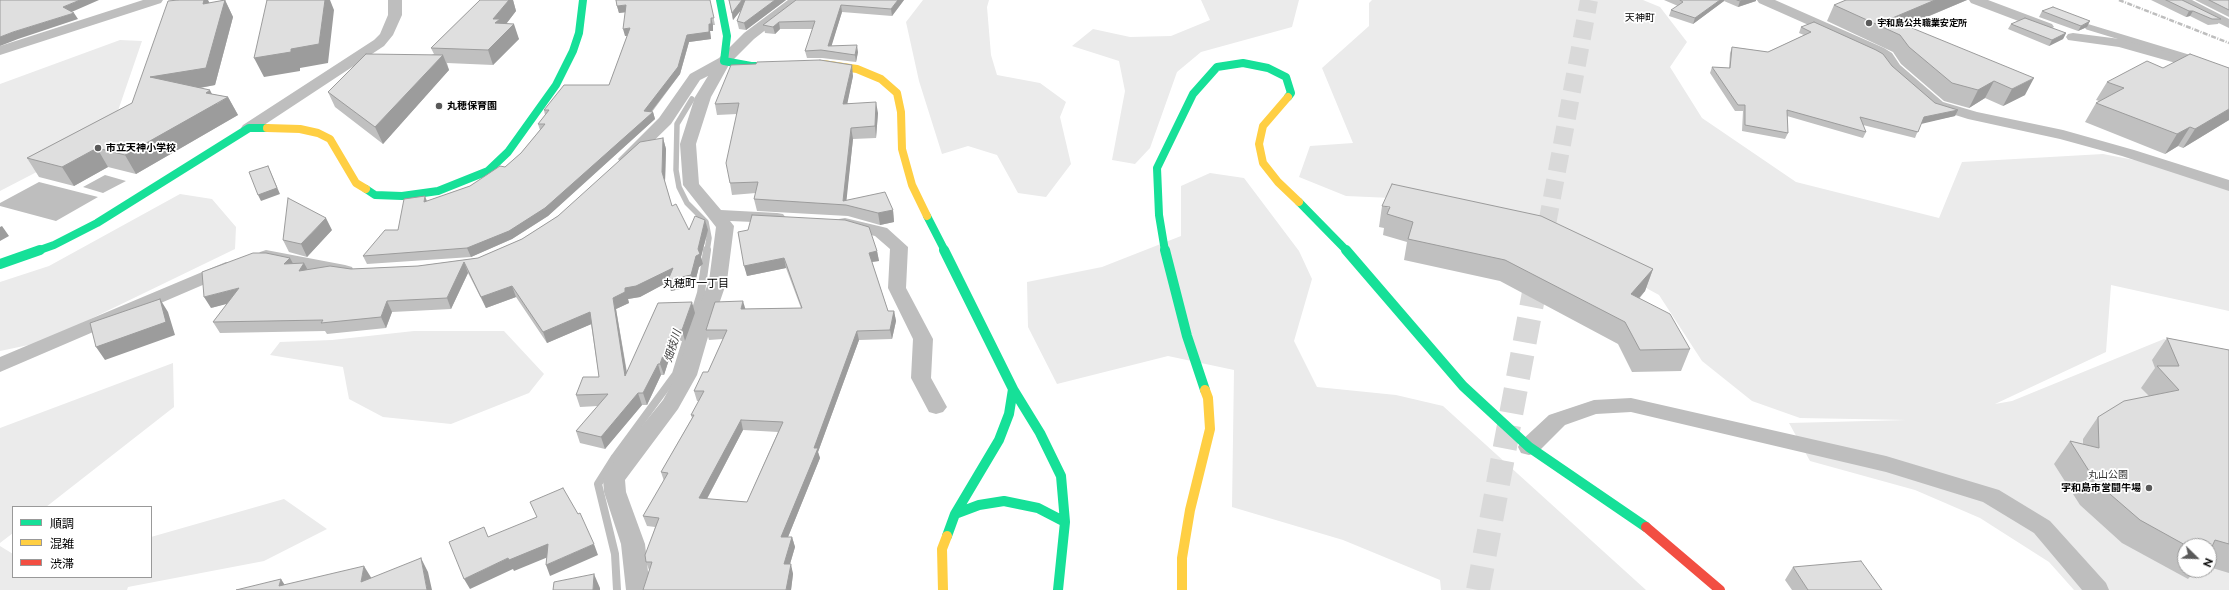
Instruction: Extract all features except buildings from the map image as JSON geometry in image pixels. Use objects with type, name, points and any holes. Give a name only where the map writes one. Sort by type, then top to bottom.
[{"type":"street","points":[[0,51],[156,0]]},
{"type":"street","points":[[0,264],[54,245],[97,223],[249,128],[379,43],[386,35],[395,15],[395,0]]},
{"type":"street","points":[[249,128],[300,129],[318,133],[330,139],[356,183],[375,195],[402,196],[438,191],[470,179],[488,171],[508,152],[556,85],[573,51],[579,33],[583,0]]},
{"type":"street","points":[[720,0],[728,36],[724,61]]},
{"type":"street","points":[[638,590],[633,544],[615,492],[614,479],[671,404],[687,376],[700,330],[718,281],[725,226],[691,185],[688,144],[703,97],[724,61],[745,40],[797,0]]},
{"type":"street","points":[[1976,0],[2105,48]]},
{"type":"street","points":[[2182,0],[2229,24]]},
{"type":"street","points":[[1774,1],[1887,56],[1894,68],[1938,105],[1974,116],[2063,135],[2128,153],[2229,186]]},
{"type":"street","points":[[2073,37],[2120,43],[2229,74]]},
{"type":"street","points":[[612,170],[665,121],[695,77],[724,61],[751,66],[775,66]]},
{"type":"street","points":[[1182,590],[1182,558],[1190,510],[1210,429],[1208,398],[1187,336],[1167,264],[1159,215],[1157,168],[1174,130],[1193,94],[1217,67],[1243,63],[1268,68],[1286,77],[1291,93],[1263,126],[1259,144],[1263,163],[1278,182],[1338,241],[1463,386],[1529,447],[1640,522],[1716,585],[1720,590]]},
{"type":"street","points":[[814,64],[857,69],[881,78],[897,93],[902,112],[902,149],[912,185],[939,242],[984,327],[1012,389],[1040,433],[1061,476],[1064,522],[1058,590]]},
{"type":"street","points":[[716,215],[797,220]]},
{"type":"street","points":[[826,222],[848,223],[881,232],[899,247],[897,288],[922,339],[921,378],[936,407]]},
{"type":"street","points":[[0,365],[246,258],[272,256],[324,268],[364,271]]},
{"type":"street","points":[[943,590],[942,549],[955,514],[999,440],[1009,414],[1012,389]]},
{"type":"street","points":[[1529,447],[1557,420],[1594,407],[1631,405],[1886,464],[1991,496],[2042,527],[2097,590]]},
{"type":"street","points":[[955,514],[979,505],[1004,501],[1038,508],[1064,522]]},
{"type":"green space","points":[[923,0],[989,0],[987,7],[991,55],[997,75],[1040,83],[1066,102],[1060,117],[1071,164],[1046,197],[1018,193],[997,155],[968,146],[942,154],[919,81],[906,22]]},
{"type":"green space","points":[[1201,0],[1299,0],[1292,27],[1201,52],[1177,72],[1150,148],[1135,164],[1112,160],[1125,91],[1119,61],[1072,46],[1093,29],[1130,37],[1171,36],[1210,20]]},
{"type":"green space","name":"丸山公園","points":[[1372,0],[1643,0],[1660,7],[1687,42],[1670,67],[1702,118],[1796,182],[1939,218],[1962,162],[2103,154],[2192,171],[2229,188],[2229,311],[2111,285],[2106,352],[1995,404],[2012,401],[2164,339],[2229,362],[2229,590],[2074,590],[2049,562],[1980,518],[1915,490],[1810,461],[1789,423],[1907,420],[1800,418],[1752,401],[1702,361],[1659,295],[1604,265],[1437,200],[1346,196],[1299,177],[1310,146],[1353,143],[1322,68],[1369,26],[1369,3]]},
{"type":"green space","points":[[120,40],[142,41],[110,134],[0,191],[0,84]]},
{"type":"green space","points":[[1210,173],[1244,178],[1299,251],[1312,279],[1294,341],[1317,387],[1396,395],[1443,406],[1646,590],[1441,590],[1440,580],[1343,540],[1232,507],[1234,370],[1168,356],[1057,384],[1028,327],[1027,282],[1102,267],[1181,236],[1181,186]]},
{"type":"green space","points":[[180,194],[212,199],[236,227],[235,249],[43,342],[0,351],[0,282],[49,266]]},
{"type":"green space","points":[[414,331],[504,331],[544,374],[529,393],[451,424],[383,417],[349,399],[343,367],[270,355],[280,342],[332,340]]},
{"type":"green space","points":[[173,363],[174,407],[47,506],[12,506],[12,534],[0,543],[0,428]]},
{"type":"green space","points":[[284,499],[327,529],[264,561],[128,587],[127,590],[0,590],[0,546],[12,553],[12,578],[152,578],[152,537]]},
{"type":"shaded area","points":[[105,175],[126,181],[103,193],[83,187]]},
{"type":"shaded area","points":[[39,182],[98,197],[56,221],[0,206],[0,203]]},
{"type":"waterway","points":[[2088,27],[2187,57]]},
{"type":"waterway","name":"畑枝川","points":[[692,99],[677,124],[676,170],[679,187],[687,203],[706,222],[709,238],[707,251]]},
{"type":"waterway","name":"畑枝川","points":[[617,590],[615,554],[598,484],[615,457],[676,374],[701,293],[707,250]]},
{"type":"tunnel","points":[[1542,251],[1589,0]]},
{"type":"tunnel","points":[[1478,590],[1542,250]]},
{"type":"railway","points":[[2119,0],[2229,43]]},
{"type":"traffic: fast","points":[[366,189],[375,195],[402,196],[438,191],[488,171],[508,152],[556,85],[573,51],[579,33],[583,0]]},
{"type":"traffic: fast","points":[[720,0],[727,36],[724,61],[751,66],[768,66]]},
{"type":"traffic: fast","points":[[1205,390],[1187,336],[1167,264],[1159,215],[1157,168],[1193,94],[1217,67],[1243,63],[1268,68],[1286,77],[1291,93],[1288,97]]},
{"type":"traffic: fast","points":[[0,264],[54,245],[97,223],[249,128],[267,128]]},
{"type":"traffic: fast","points":[[1299,202],[1338,241],[1463,386],[1529,447],[1646,527]]},
{"type":"traffic: fast","points":[[927,216],[984,327],[1013,389],[1009,414],[999,440],[955,514],[947,536]]},
{"type":"traffic: fast","points":[[1013,389],[1040,433],[1061,476],[1065,522],[1058,590]]},
{"type":"traffic: fast","points":[[955,514],[979,505],[1004,501],[1038,508],[1065,522]]},
{"type":"traffic: slow","points":[[823,64],[857,69],[881,79],[897,93],[901,112],[902,149],[912,185],[927,216]]},
{"type":"traffic: slow","points":[[1288,97],[1263,126],[1259,144],[1263,163],[1278,182],[1299,202]]},
{"type":"traffic: slow","points":[[267,128],[300,129],[318,133],[330,139],[356,183],[366,189]]},
{"type":"traffic: slow","points":[[1182,590],[1182,558],[1190,510],[1210,429],[1208,398],[1205,390]]},
{"type":"traffic: slow","points":[[943,590],[942,549],[947,536]]},
{"type":"traffic: jam","points":[[1646,527],[1720,590]]},
{"type":"place","name":"宇和島公共職業安定所","points":[[1869,23]]},
{"type":"place","name":"丸穂保育園","points":[[439,106]]},
{"type":"place","name":"市立天神小学校","points":[[98,148]]},
{"type":"place","name":"宇和島市営闘牛場","points":[[2149,488]]},
{"type":"district","name":"天神町","points":[[1640,18]]},
{"type":"district","name":"丸穂町一丁目","points":[[696,284]]}]
